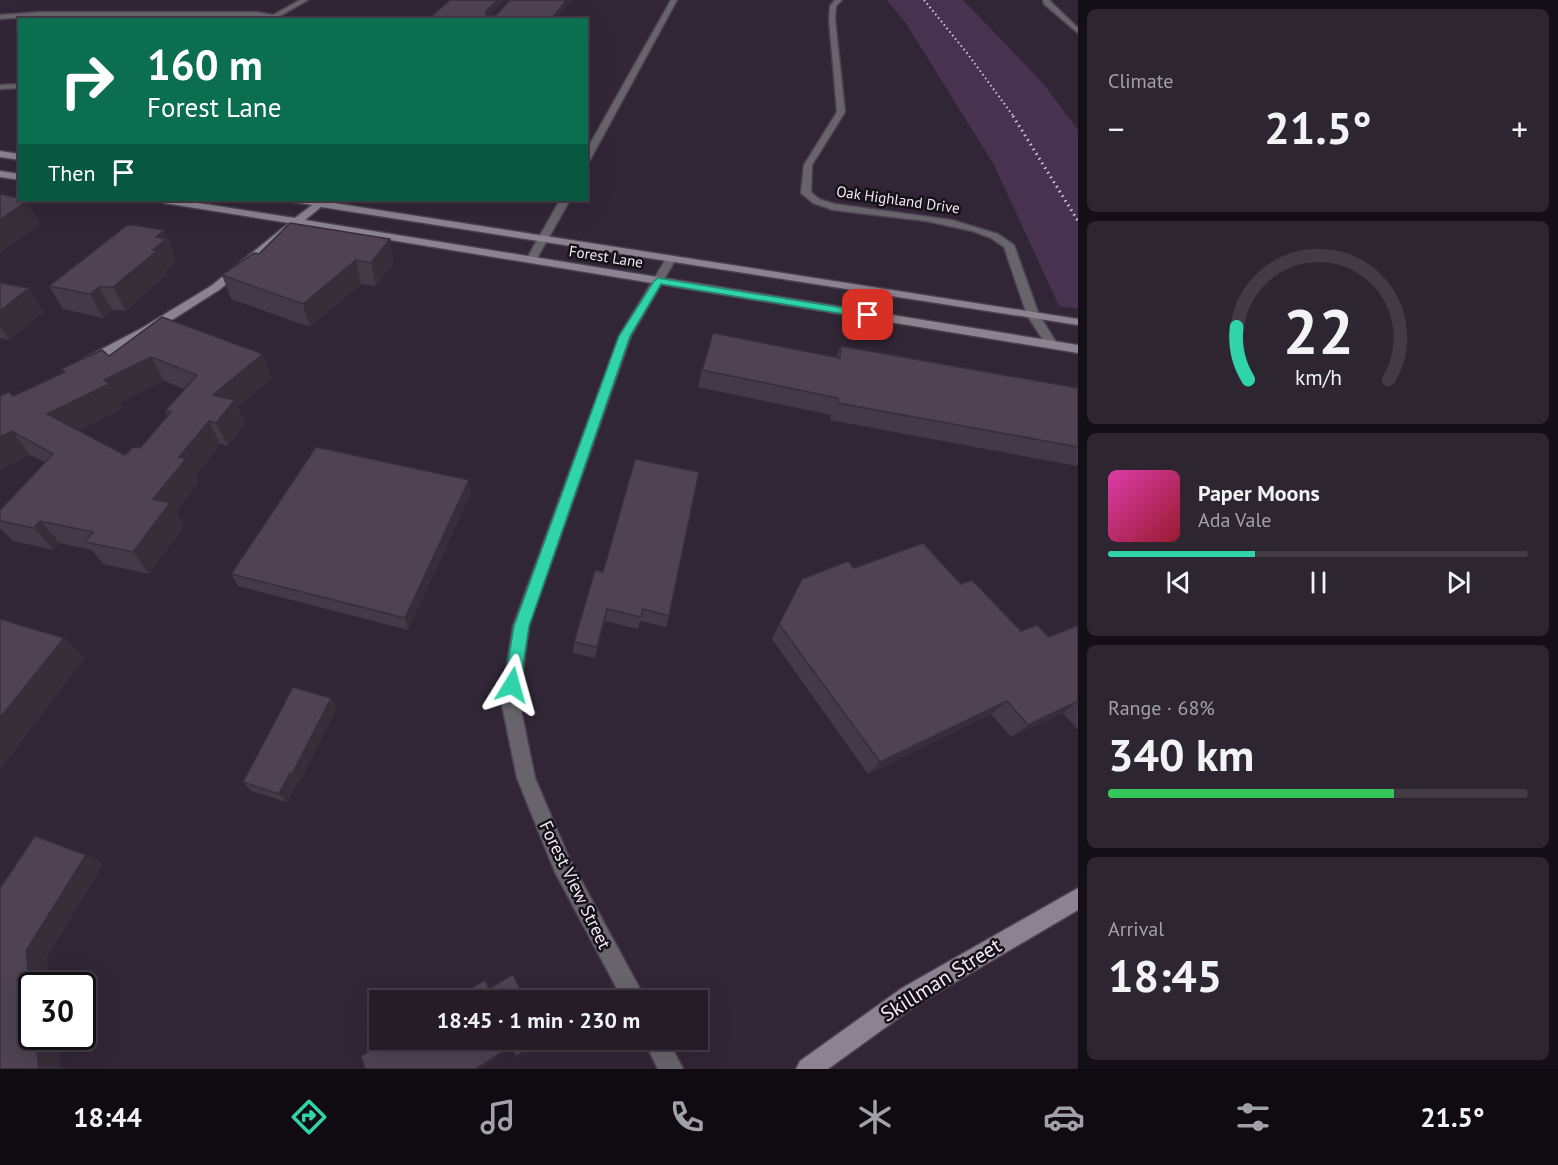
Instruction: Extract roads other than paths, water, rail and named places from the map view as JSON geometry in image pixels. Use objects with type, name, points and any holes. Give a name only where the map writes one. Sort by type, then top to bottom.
[{"type":"main road","points":[[0,154],[18,157]]},
{"type":"main road","points":[[0,174],[18,177]]},
{"type":"main road","name":"Forest Lane","points":[[170,201],[1078,349]]},
{"type":"main road","points":[[295,222],[301,201]]},
{"type":"main road","name":"Forest Lane","points":[[322,201],[543,240],[1074,322]]},
{"type":"main road","points":[[72,370],[181,310],[243,266],[322,201]]},
{"type":"main road","name":"Skillman Street","points":[[808,1069],[910,996],[1078,898]]},
{"type":"street","points":[[275,16],[305,0]]},
{"type":"street","points":[[588,156],[674,0]]},
{"type":"street","name":"Oak Highland Drive","points":[[839,0],[833,6],[832,20],[841,112],[808,165],[806,193],[816,201],[833,207],[962,225],[1000,238],[1009,245],[1033,315],[1052,345]]},
{"type":"street","points":[[1046,0],[1046,3],[1078,31]]},
{"type":"street","points":[[112,14],[119,7]]},
{"type":"street","points":[[0,17],[40,14],[112,14],[275,16],[282,18]]},
{"type":"street","points":[[0,87],[18,86]]},
{"type":"street","points":[[531,260],[564,201]]},
{"type":"street","name":"Forest View Street","points":[[629,990],[562,865],[526,778],[510,700],[521,626],[625,336],[671,259]]},
{"type":"street","points":[[661,1050],[671,1069]]},
{"type":"railway","points":[[924,0],[1014,117]]},
{"type":"railway","points":[[1013,116],[1078,221]]}]
